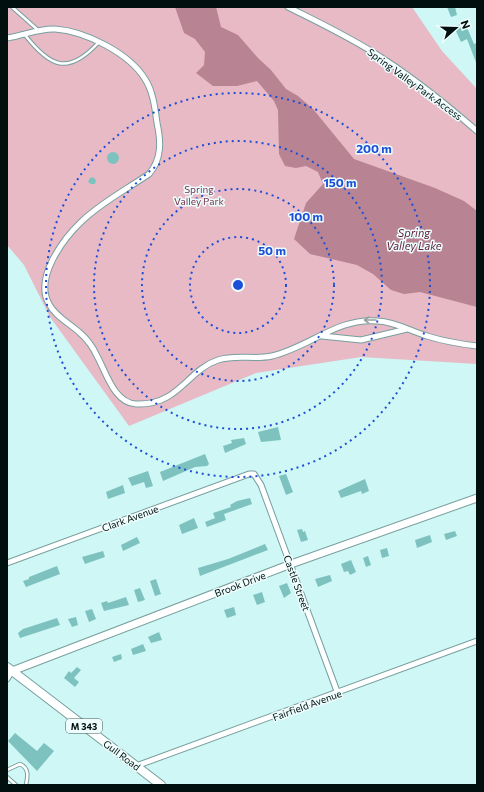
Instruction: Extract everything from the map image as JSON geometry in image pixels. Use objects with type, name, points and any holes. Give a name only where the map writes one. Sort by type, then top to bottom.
[{"type":"main road","name":"Gull Road","points":[[10,669],[161,785]]},
{"type":"street","name":"Spring Valley Park Access","points":[[288,7],[323,24],[384,59],[444,103],[477,131]]},
{"type":"street","points":[[7,38],[54,29],[72,32],[99,42],[133,65],[145,78],[151,93],[159,131],[160,154],[154,168],[149,174],[80,222],[56,254],[47,272],[44,291],[53,311],[88,341],[120,396],[130,403],[137,404],[169,397],[206,366],[219,360],[272,356],[322,336],[335,327],[363,320],[393,323],[427,336],[477,346]]},
{"type":"street","points":[[322,336],[361,340],[408,329]]},
{"type":"street","name":"Clark Avenue","points":[[7,563],[249,474],[254,474]]},
{"type":"street","name":"Castle Street","points":[[254,474],[262,485],[338,694]]},
{"type":"street","name":"Brook Drive","points":[[10,669],[291,564],[477,498]]},
{"type":"street","name":"Fairfield Avenue","points":[[136,766],[338,694],[477,641]]},
{"type":"street","points":[[7,679],[10,669]]},
{"type":"lane","points":[[12,7],[39,31]]},
{"type":"lane","points":[[25,35],[43,56],[52,62],[62,64],[82,58],[99,42]]},
{"type":"lane","points":[[7,770],[20,764],[24,765],[28,778],[26,785]]},
{"type":"lane","points":[[7,777],[16,785]]},
{"type":"green space","name":"Spring Valley Park","points":[[7,7],[412,7],[442,51],[477,89],[477,364],[361,357],[256,373],[129,426],[50,317],[24,265],[7,245]]},
{"type":"water","name":"Spring Valley Lake","points":[[175,7],[216,7],[221,27],[238,35],[258,58],[271,70],[286,89],[298,96],[313,109],[354,159],[435,188],[464,201],[477,211],[477,307],[420,292],[404,294],[391,290],[373,274],[357,265],[310,254],[294,239],[306,203],[323,184],[318,172],[306,166],[296,168],[285,166],[279,154],[278,110],[274,101],[257,81],[237,86],[213,86],[196,73],[204,65],[205,52],[195,39],[184,33]]},
{"type":"building","points":[[447,7],[455,7],[457,15],[451,17]]},
{"type":"building","points":[[460,24],[463,32],[462,26],[466,25],[474,44],[477,43],[477,65],[467,39],[461,42],[454,27]]},
{"type":"building","points":[[111,152],[115,152],[119,158],[115,164],[111,164],[107,160],[107,156]]},
{"type":"building","points":[[93,177],[96,180],[95,184],[91,184],[88,182],[90,178]]},
{"type":"building","points":[[278,427],[281,440],[261,442],[258,432]]},
{"type":"building","points":[[244,438],[246,444],[225,453],[223,446],[232,443],[231,440]]},
{"type":"building","points":[[205,454],[209,464],[207,466],[195,467],[163,481],[160,472]]},
{"type":"building","points":[[148,471],[153,486],[146,488],[144,482],[132,486],[128,478]]},
{"type":"building","points":[[286,474],[293,492],[286,495],[279,476]]},
{"type":"building","points":[[365,479],[369,491],[362,494],[361,491],[341,498],[338,491]]},
{"type":"building","points":[[123,485],[125,493],[108,499],[106,492]]},
{"type":"building","points":[[250,498],[252,504],[224,514],[226,520],[207,527],[205,522],[215,518],[213,513],[231,507],[230,505],[237,501]]},
{"type":"building","points":[[194,518],[198,528],[182,534],[179,525]]},
{"type":"building","points":[[302,529],[303,532],[305,531],[308,540],[301,542],[297,530]]},
{"type":"building","points":[[455,531],[457,536],[446,540],[444,534]]},
{"type":"building","points":[[430,535],[432,542],[417,548],[415,540]]},
{"type":"building","points":[[137,537],[140,543],[123,551],[121,545]]},
{"type":"building","points":[[265,544],[268,550],[200,576],[198,568],[228,559]]},
{"type":"building","points":[[387,548],[389,556],[382,558],[380,550]]},
{"type":"building","points":[[103,551],[105,557],[85,564],[82,557]]},
{"type":"building","points":[[368,556],[371,565],[366,567],[363,558]]},
{"type":"building","points":[[351,560],[356,572],[350,575],[348,571],[344,572],[341,564]]},
{"type":"building","points":[[57,566],[60,574],[26,587],[23,581],[29,579],[29,577]]},
{"type":"building","points":[[330,575],[332,581],[318,587],[315,579]]},
{"type":"building","points":[[156,579],[161,594],[155,596],[150,581]]},
{"type":"building","points":[[287,583],[291,593],[284,598],[279,586]]},
{"type":"building","points":[[140,588],[145,600],[138,602],[134,590]]},
{"type":"building","points":[[262,592],[265,602],[257,605],[253,595]]},
{"type":"building","points":[[126,597],[129,605],[104,611],[101,603],[107,601],[108,603]]},
{"type":"building","points":[[234,607],[236,615],[227,618],[224,610]]},
{"type":"building","points":[[92,609],[96,619],[89,622],[85,611]]},
{"type":"building","points":[[76,617],[78,625],[72,627],[68,619]]},
{"type":"building","points":[[57,618],[60,625],[20,638],[18,633],[23,629]]},
{"type":"building","points":[[159,632],[162,640],[151,643],[148,637]]},
{"type":"building","points":[[143,644],[146,651],[133,655],[131,649]]},
{"type":"building","points":[[121,654],[122,659],[114,662],[112,657]]},
{"type":"building","points":[[77,667],[81,670],[74,678],[79,682],[75,687],[64,678],[69,671],[71,673]]},
{"type":"building","points":[[15,733],[37,751],[44,743],[54,751],[37,771],[8,741]]}]
